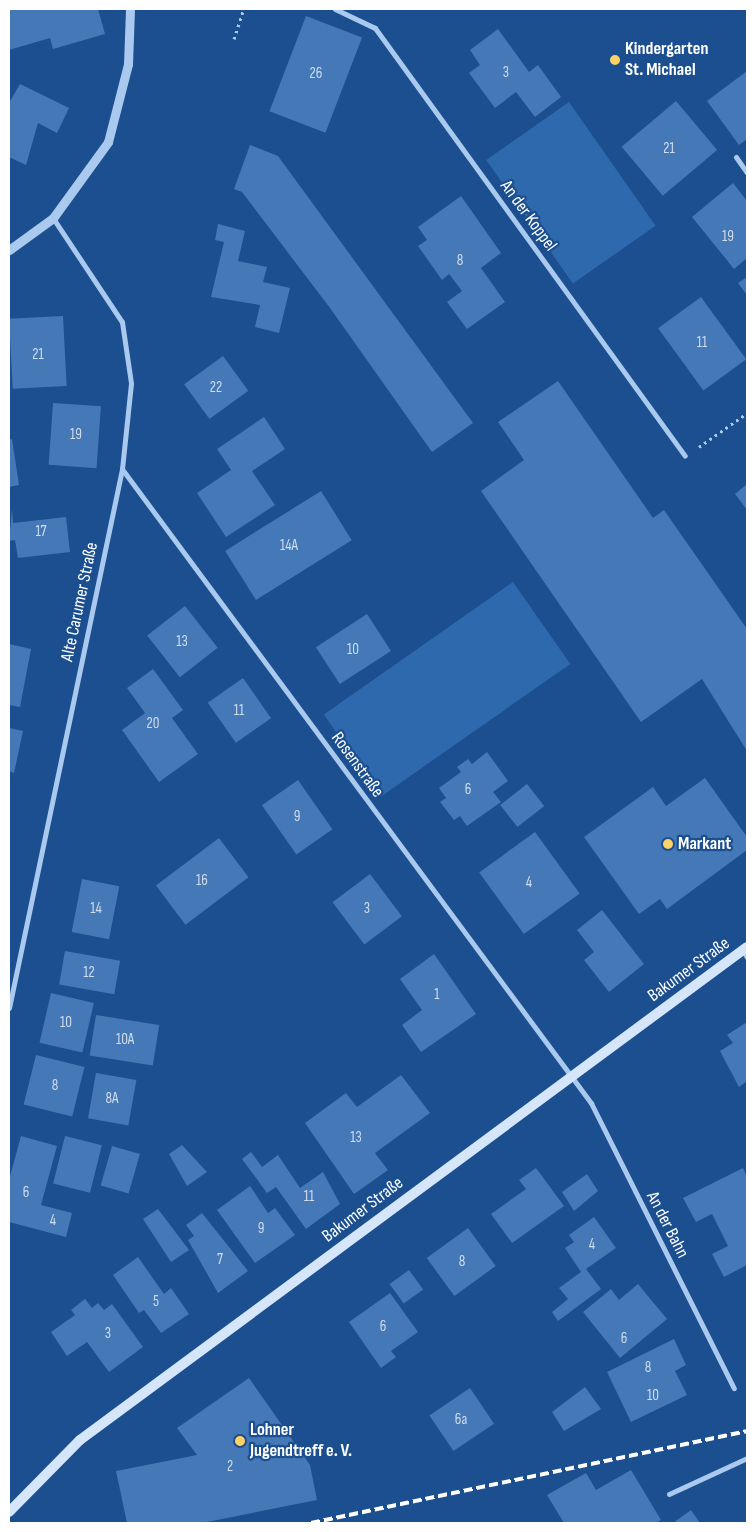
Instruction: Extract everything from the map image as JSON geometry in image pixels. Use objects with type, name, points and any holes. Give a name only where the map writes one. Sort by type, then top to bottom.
[{"type":"main road","name":"Bakumer Straße","points":[[9,1512],[80,1440],[570,1076],[746,952]]},
{"type":"street","points":[[9,250],[53,218],[108,142],[128,64],[130,9]]},
{"type":"street","name":"An der Koppel","points":[[335,9],[375,28],[685,456]]},
{"type":"street","points":[[736,158],[747,173]]},
{"type":"street","name":"Alte Carumer Straße","points":[[9,1008],[12,981],[122,470],[131,382],[122,322],[53,218]]},
{"type":"street","name":"Rosenstraße","points":[[122,470],[570,1076]]},
{"type":"street","name":"An der Bahn","points":[[570,1076],[591,1103],[734,1388]]},
{"type":"street","points":[[669,1494],[747,1458]]},
{"type":"path","points":[[234,39],[244,9]]},
{"type":"path","points":[[685,456],[747,413]]},
{"type":"shaded area","points":[[569,102],[656,226],[573,284],[486,160]]},
{"type":"shaded area","points":[[513,582],[570,664],[381,796],[324,714]]},
{"type":"building","points":[[9,9],[98,9],[105,34],[53,49],[50,38],[9,50]]},
{"type":"building","points":[[306,16],[362,38],[325,133],[269,111]]},
{"type":"building","points":[[498,29],[529,72],[538,65],[561,97],[535,117],[516,92],[495,108],[469,73],[480,65],[470,50]]},
{"type":"building","points":[[747,71],[747,139],[739,145],[707,101]]},
{"type":"building","points":[[20,84],[69,108],[57,133],[38,123],[26,165],[9,157],[9,103]]},
{"type":"building","points":[[676,101],[717,150],[663,196],[622,147]]},
{"type":"building","points":[[250,145],[278,156],[473,423],[432,452],[330,308],[242,192],[234,189]]},
{"type":"building","points":[[733,183],[747,201],[747,258],[734,269],[692,217]]},
{"type":"building","points":[[461,196],[501,253],[481,268],[505,302],[467,329],[447,302],[462,291],[449,274],[442,280],[418,246],[427,240],[418,227]]},
{"type":"building","points":[[218,224],[245,231],[238,261],[267,267],[263,282],[290,288],[279,333],[255,327],[260,305],[211,297],[224,242],[215,240]]},
{"type":"building","points":[[747,277],[747,295],[738,283]]},
{"type":"building","points":[[701,297],[746,359],[703,390],[658,328]]},
{"type":"building","points":[[63,316],[67,386],[13,389],[9,319]]},
{"type":"building","points":[[223,356],[248,391],[209,419],[184,384]]},
{"type":"building","points":[[558,381],[653,518],[664,510],[747,629],[747,751],[702,679],[641,722],[481,491],[524,460],[498,422]]},
{"type":"building","points":[[53,403],[101,406],[97,468],[49,465]]},
{"type":"building","points":[[264,417],[285,449],[252,471],[275,505],[226,537],[197,493],[231,470],[217,449]]},
{"type":"building","points":[[12,439],[19,485],[9,487],[9,440]]},
{"type":"building","points":[[747,484],[747,510],[735,494]]},
{"type":"building","points":[[321,491],[352,540],[256,600],[225,551]]},
{"type":"building","points":[[12,509],[13,523],[66,517],[70,552],[18,558],[15,540],[9,541]]},
{"type":"building","points":[[185,606],[218,648],[180,677],[147,636]]},
{"type":"building","points":[[367,614],[391,651],[340,684],[316,647]]},
{"type":"building","points":[[9,644],[31,649],[20,707],[9,705]]},
{"type":"building","points":[[153,669],[183,710],[172,718],[198,754],[159,782],[122,730],[145,713],[127,688]]},
{"type":"building","points":[[243,678],[271,718],[236,743],[208,703]]},
{"type":"building","points":[[9,728],[23,731],[14,773],[9,771]]},
{"type":"building","points":[[487,752],[508,781],[493,792],[501,802],[467,826],[460,816],[454,820],[440,802],[446,798],[439,788],[461,772],[457,767],[468,759],[472,764]]},
{"type":"building","name":"Markant","points":[[705,778],[747,837],[747,850],[667,909],[660,899],[639,914],[584,837],[653,787],[666,806]]},
{"type":"building","points":[[298,780],[332,829],[296,854],[262,805]]},
{"type":"building","points":[[527,784],[544,806],[517,827],[500,805]]},
{"type":"building","points":[[535,832],[580,893],[524,934],[479,873]]},
{"type":"building","points":[[219,838],[248,877],[185,925],[156,886]]},
{"type":"building","points":[[370,874],[402,916],[364,945],[332,902]]},
{"type":"building","points":[[82,879],[119,886],[109,939],[72,932]]},
{"type":"building","points":[[602,910],[644,964],[609,992],[584,960],[594,952],[577,930]]},
{"type":"building","points":[[65,951],[120,961],[114,994],[59,984]]},
{"type":"building","points":[[434,954],[476,1014],[421,1052],[402,1025],[422,1010],[400,979]]},
{"type":"building","points":[[51,993],[94,1003],[82,1053],[40,1043]]},
{"type":"building","points":[[96,1015],[159,1025],[153,1066],[90,1055]]},
{"type":"building","points":[[747,1022],[747,1081],[739,1087],[720,1051],[733,1043],[727,1035]]},
{"type":"building","points":[[36,1055],[85,1067],[72,1117],[24,1104]]},
{"type":"building","points":[[96,1073],[136,1080],[128,1125],[88,1118]]},
{"type":"building","points":[[401,1075],[430,1113],[375,1153],[388,1170],[354,1194],[305,1123],[346,1093],[357,1107]]},
{"type":"building","points":[[21,1136],[57,1146],[41,1205],[72,1213],[66,1237],[9,1222],[9,1180]]},
{"type":"building","points":[[65,1136],[102,1145],[90,1193],[53,1184]]},
{"type":"building","points":[[182,1145],[207,1172],[187,1186],[169,1154]]},
{"type":"building","points":[[112,1146],[140,1154],[129,1193],[101,1185]]},
{"type":"building","points":[[251,1152],[262,1167],[278,1155],[300,1188],[323,1172],[340,1204],[306,1229],[276,1187],[267,1193],[242,1159]]},
{"type":"building","points":[[536,1168],[564,1206],[512,1243],[491,1214],[526,1189],[519,1180]]},
{"type":"building","points":[[743,1168],[747,1177],[747,1265],[724,1277],[712,1254],[728,1246],[712,1214],[696,1222],[683,1198]]},
{"type":"building","points":[[587,1174],[598,1191],[574,1211],[562,1192]]},
{"type":"building","points":[[250,1186],[268,1213],[275,1208],[295,1235],[255,1263],[217,1210]]},
{"type":"building","points":[[158,1209],[189,1250],[171,1262],[143,1219]]},
{"type":"building","points":[[202,1213],[248,1271],[218,1293],[188,1240],[194,1236],[186,1225]]},
{"type":"building","points":[[594,1217],[616,1248],[586,1269],[601,1289],[558,1321],[552,1312],[568,1299],[559,1288],[581,1272],[565,1248],[574,1242],[569,1235]]},
{"type":"building","points":[[468,1228],[496,1266],[454,1296],[427,1258]]},
{"type":"building","points":[[138,1257],[164,1294],[171,1288],[189,1314],[161,1333],[144,1310],[139,1313],[113,1275]]},
{"type":"building","points":[[409,1270],[423,1289],[404,1304],[390,1284]]},
{"type":"building","points":[[638,1284],[667,1319],[620,1358],[583,1312],[611,1289],[619,1300]]},
{"type":"building","points":[[390,1293],[418,1332],[391,1351],[396,1357],[381,1368],[349,1322]]},
{"type":"building","points":[[85,1299],[92,1308],[98,1303],[104,1310],[112,1304],[143,1347],[109,1372],[87,1342],[67,1356],[51,1332],[75,1315],[71,1310]]},
{"type":"building","points":[[674,1339],[686,1365],[675,1371],[687,1395],[631,1422],[607,1372]]},
{"type":"building","name":"Lohner Jugendtreff e. V.","points":[[249,1378],[310,1465],[317,1500],[202,1523],[127,1523],[116,1471],[197,1455],[177,1428]]},
{"type":"building","points":[[585,1387],[601,1409],[564,1431],[552,1412]]},
{"type":"building","points":[[470,1388],[494,1424],[453,1451],[429,1415]]},
{"type":"building","points":[[631,1470],[661,1520],[656,1523],[564,1523],[547,1495],[586,1473],[596,1490]]},
{"type":"building","points":[[691,1510],[700,1523],[673,1523]]},
{"type":"railway","points":[[311,1523],[747,1431]]},
{"type":"place","name":"Kindergarten St. Michael","points":[[615,60]]},
{"type":"place","name":"Markant","points":[[668,844]]},
{"type":"place","name":"Lohner Jugendtreff e. V.","points":[[240,1441]]}]
